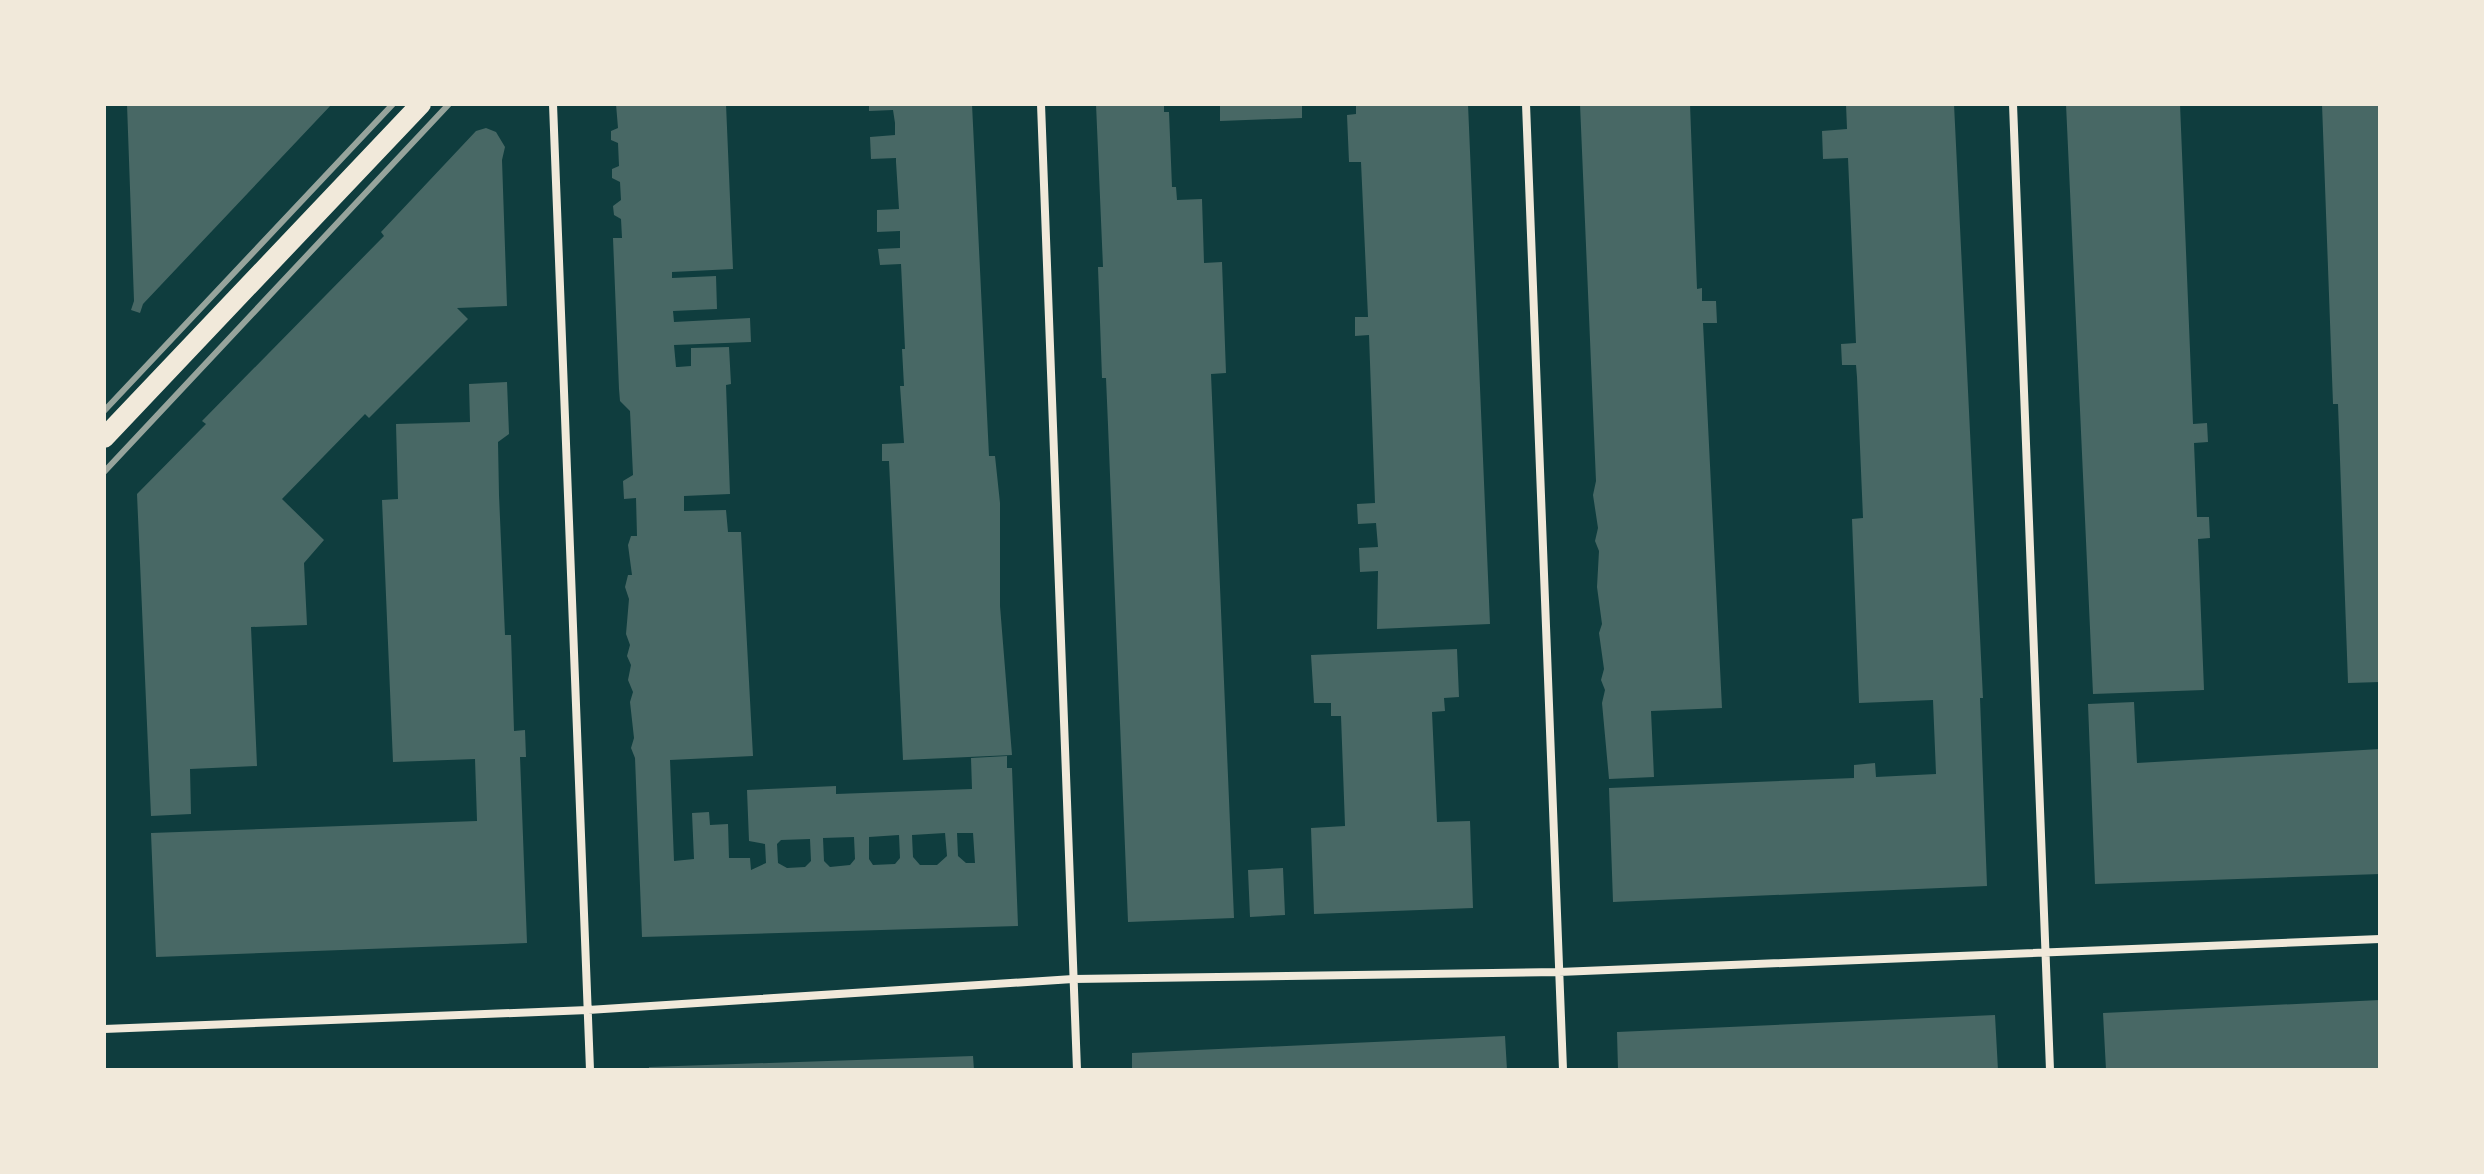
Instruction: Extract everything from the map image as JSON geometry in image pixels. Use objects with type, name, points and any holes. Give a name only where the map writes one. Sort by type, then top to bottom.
[{"type":"main road","points":[[104,438],[421,104]]},
{"type":"street","points":[[553,104],[590,1070]]},
{"type":"street","points":[[1041,104],[1077,1070]]},
{"type":"street","points":[[1526,104],[1563,1070]]},
{"type":"street","points":[[2013,104],[2050,1070]]},
{"type":"street","points":[[104,1029],[588,1010],[1073,979],[1559,972],[2380,939]]},
{"type":"building","points":[[127,104],[332,104],[143,304],[140,313],[131,310],[134,301]]},
{"type":"building","points":[[616,104],[726,104],[733,269],[672,272],[672,278],[716,276],[717,309],[673,311],[674,322],[750,318],[751,342],[674,345],[676,367],[691,366],[691,348],[729,347],[731,384],[726,385],[730,494],[684,496],[684,511],[726,510],[728,532],[741,532],[753,756],[670,760],[674,861],[694,859],[692,813],[709,812],[710,825],[728,824],[729,858],[750,858],[751,870],[766,863],[765,844],[749,841],[747,790],[836,786],[836,794],[972,789],[971,758],[1007,756],[1007,768],[1012,768],[1018,926],[642,937],[635,758],[631,748],[634,738],[630,702],[633,692],[628,680],[631,665],[627,656],[630,645],[626,634],[629,599],[625,587],[628,575],[632,575],[628,545],[631,536],[637,536],[636,498],[624,499],[623,481],[633,475],[630,411],[620,401],[613,238],[622,238],[621,219],[614,215],[613,206],[621,200],[620,182],[612,178],[612,169],[619,166],[618,143],[611,140],[611,131],[618,128]],"holes":[[[945,833],[947,856],[937,865],[920,865],[913,857],[912,835]],[[957,833],[973,833],[975,863],[966,863],[958,856]],[[899,835],[900,858],[895,864],[873,865],[869,859],[869,837]],[[854,837],[855,859],[850,865],[830,867],[824,861],[823,838]],[[810,839],[811,861],[805,867],[787,868],[778,863],[777,844],[781,840]]]},
{"type":"building","points":[[869,104],[972,104],[989,456],[995,456],[1000,503],[1000,606],[1012,755],[903,760],[889,461],[882,461],[882,444],[904,443],[900,386],[904,386],[902,349],[905,349],[901,264],[880,265],[878,249],[900,248],[900,231],[877,232],[877,210],[899,209],[896,158],[871,159],[870,137],[895,135],[895,123],[893,110],[869,111]]},
{"type":"building","points":[[1096,104],[1164,104],[1164,112],[1169,112],[1172,187],[1176,187],[1177,200],[1202,199],[1204,263],[1222,262],[1226,373],[1211,374],[1234,918],[1128,922],[1106,378],[1102,378],[1098,267],[1103,267]]},
{"type":"building","points":[[1220,104],[1302,104],[1302,118],[1220,121]]},
{"type":"building","points":[[1356,104],[1468,104],[1490,624],[1377,629],[1378,571],[1360,572],[1359,548],[1378,547],[1376,523],[1358,524],[1357,504],[1375,503],[1369,335],[1355,336],[1355,317],[1368,317],[1361,162],[1349,162],[1347,115],[1356,114]]},
{"type":"building","points":[[1580,104],[1690,104],[1697,289],[1702,288],[1702,301],[1716,301],[1717,323],[1703,323],[1722,708],[1651,711],[1654,777],[1609,779],[1602,703],[1605,690],[1601,680],[1604,669],[1597,587],[1599,551],[1595,541],[1598,528],[1593,495],[1596,481]]},
{"type":"building","points":[[1846,104],[1954,104],[1983,698],[1980,698],[1987,886],[1613,902],[1609,788],[1854,778],[1854,765],[1875,763],[1876,777],[1936,774],[1933,700],[1859,703],[1852,519],[1863,518],[1857,377],[1856,365],[1842,365],[1841,344],[1856,343],[1848,158],[1823,159],[1822,131],[1847,129]]},
{"type":"building","points":[[2066,104],[2180,104],[2193,424],[2207,423],[2208,442],[2194,443],[2197,517],[2209,517],[2210,538],[2198,539],[2204,690],[2093,694]]},
{"type":"building","points":[[2322,104],[2380,104],[2380,682],[2348,683],[2338,404],[2333,404]]},
{"type":"building","points":[[486,128],[496,132],[505,147],[502,160],[507,306],[457,308],[468,319],[369,418],[365,414],[282,499],[324,540],[304,563],[307,625],[251,627],[257,766],[190,769],[191,814],[151,816],[137,494],[206,424],[202,421],[384,236],[381,232],[476,131]]},
{"type":"building","points":[[507,382],[509,434],[498,442],[499,495],[505,635],[511,635],[514,731],[525,730],[526,757],[520,757],[527,943],[156,957],[151,833],[477,821],[475,759],[393,762],[382,500],[398,499],[396,424],[470,422],[469,384]]},
{"type":"building","points":[[1457,649],[1459,697],[1444,698],[1445,711],[1432,712],[1437,822],[1470,821],[1473,908],[1314,914],[1311,828],[1345,826],[1341,716],[1331,716],[1331,703],[1314,703],[1311,655]]},
{"type":"building","points":[[2134,702],[2137,763],[2380,749],[2380,874],[2095,884],[2088,704]]},
{"type":"building","points":[[1283,868],[1285,915],[1250,917],[1248,870]]},
{"type":"building","points":[[2380,1000],[2380,1070],[2106,1070],[2103,1013]]},
{"type":"building","points":[[1995,1015],[1998,1070],[1618,1070],[1617,1032]]},
{"type":"building","points":[[1505,1036],[1507,1070],[1132,1070],[1132,1053]]},
{"type":"building","points":[[973,1056],[974,1070],[649,1070],[649,1067]]},
{"type":"railway","points":[[104,411],[393,104]]},
{"type":"railway","points":[[104,472],[449,104]]}]
